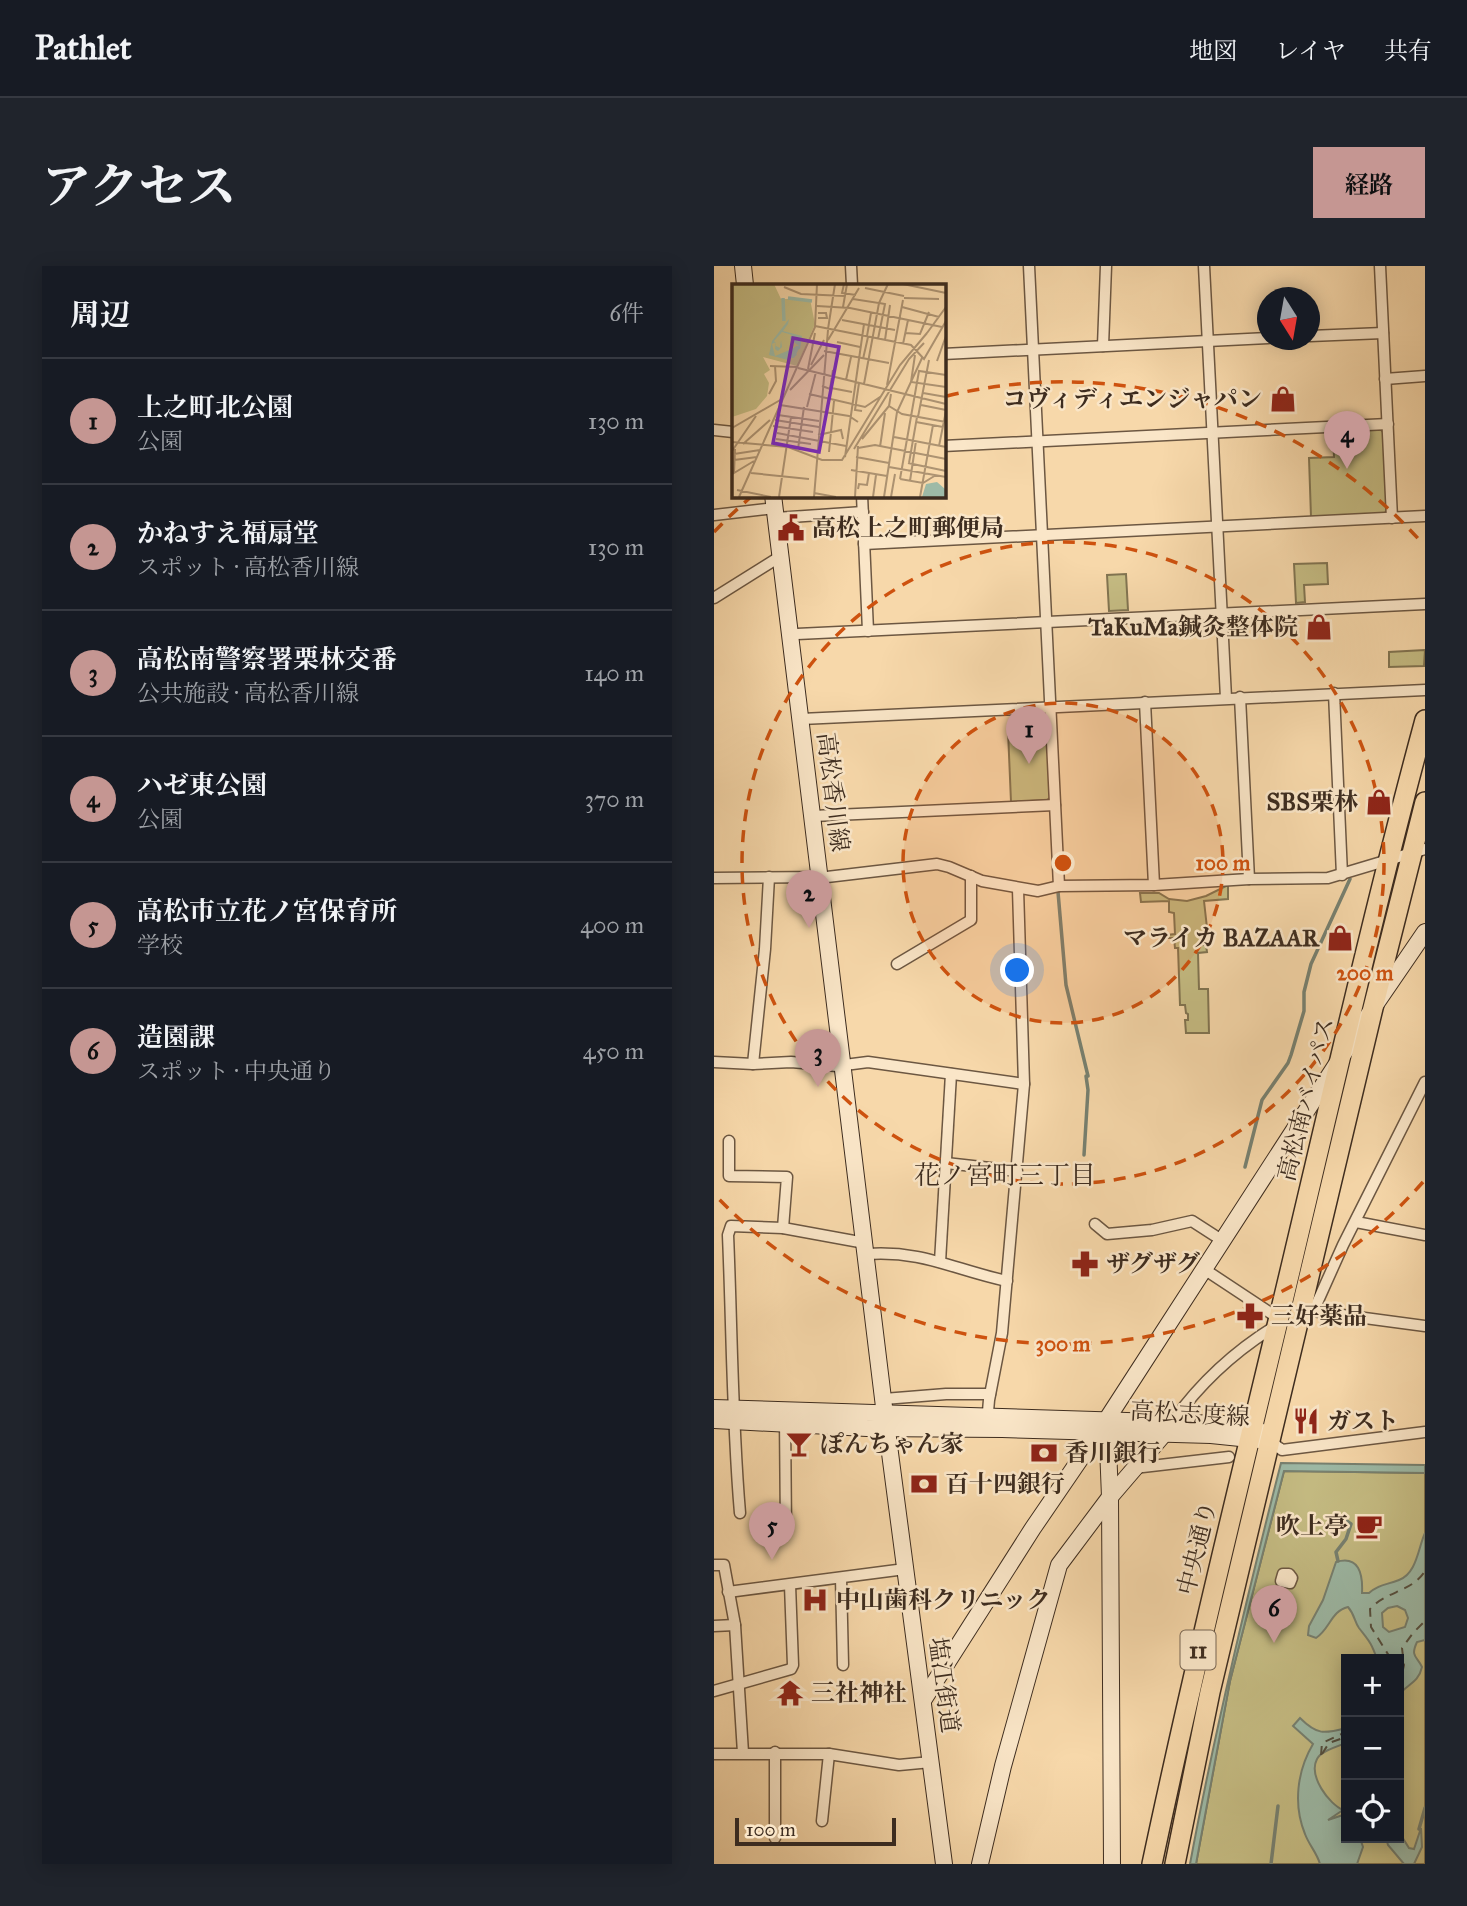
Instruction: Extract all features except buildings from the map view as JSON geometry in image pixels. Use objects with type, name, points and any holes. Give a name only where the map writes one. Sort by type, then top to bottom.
[{"type":"highway","name":"高松南バイパス","points":[[1257,1428],[1277,1321],[1388,859],[1425,720]]},
{"type":"highway","name":"高松南バイパス","points":[[1278,1411],[1373,1008],[1419,850],[1425,802]]},
{"type":"highway","name":"中央通り","points":[[1152,1864],[1202,1630],[1257,1428],[1278,1411]]},
{"type":"highway","name":"中央通り","points":[[1175,1864],[1210,1692],[1257,1428]]},
{"type":"main road","points":[[743,266],[745,284]]},
{"type":"main road","name":"高松香川線","points":[[775,507],[886,1414]]},
{"type":"main road","points":[[924,1699],[1033,1528],[1104,1428],[1342,1055],[1425,932]]},
{"type":"main road","name":"高松志度線","points":[[714,1408],[734,1415]]},
{"type":"main road","name":"高松志度線","points":[[714,1420],[734,1415],[785,1417],[886,1414],[1104,1428],[1257,1428]]},
{"type":"main road","name":"塩江街道","points":[[886,1414],[944,1864]]},
{"type":"main road","points":[[981,1864],[1003,1766],[1059,1565],[1110,1497],[1168,1427]]},
{"type":"main road","points":[[1104,1428],[1110,1497],[1112,1864]]},
{"type":"main road","points":[[919,1663],[939,1664],[949,1660]]},
{"type":"street","points":[[851,266],[852,284]]},
{"type":"street","points":[[1029,266],[1059,886]]},
{"type":"street","points":[[1102,346],[1106,266]]},
{"type":"street","points":[[1204,266],[1226,698]]},
{"type":"street","points":[[1380,266],[1392,518]]},
{"type":"street","points":[[1320,336],[1383,333]]},
{"type":"street","points":[[945,354],[1257,339]]},
{"type":"street","points":[[1385,379],[1425,376]]},
{"type":"street","points":[[945,446],[1388,424]]},
{"type":"street","points":[[714,429],[732,432]]},
{"type":"street","points":[[862,497],[868,631]]},
{"type":"street","points":[[714,515],[775,507],[863,512]]},
{"type":"street","points":[[864,544],[1425,516]]},
{"type":"street","points":[[714,598],[781,556]]},
{"type":"street","points":[[791,637],[797,634],[1425,604]]},
{"type":"street","points":[[801,719],[1425,690]]},
{"type":"street","points":[[1334,693],[1342,875]]},
{"type":"street","points":[[1240,697],[1249,878]]},
{"type":"street","points":[[1145,702],[1154,885]]},
{"type":"street","points":[[813,816],[1055,805]]},
{"type":"street","points":[[714,878],[821,877],[937,864],[1018,889],[1038,891],[1059,886],[1154,885],[1249,878],[1328,878],[1419,850]]},
{"type":"street","points":[[897,964],[913,961],[956,923],[971,920],[971,876]]},
{"type":"street","points":[[753,1064],[765,949],[769,877]]},
{"type":"street","points":[[987,1422],[1002,1333],[1024,1084],[1018,889]]},
{"type":"street","points":[[714,1062],[843,1065],[868,1062],[1024,1084]]},
{"type":"street","points":[[940,1262],[951,1074]]},
{"type":"street","points":[[1303,1310],[1317,1303],[1425,1083]]},
{"type":"street","points":[[729,1141],[729,1176],[787,1177],[783,1228]]},
{"type":"street","points":[[946,1163],[1017,1171]]},
{"type":"street","points":[[1094,1224],[1107,1234],[1152,1230],[1192,1221],[1223,1241]]},
{"type":"street","points":[[1356,1222],[1425,1235]]},
{"type":"street","points":[[740,1513],[728,1235],[731,1226],[783,1228],[866,1249],[940,1262],[1007,1281]]},
{"type":"street","points":[[714,1235],[728,1235]]},
{"type":"street","points":[[1168,1427],[1223,1365],[1277,1321],[1204,1269]]},
{"type":"street","points":[[1303,1310],[1425,1326]]},
{"type":"street","points":[[886,1414],[946,1394],[990,1394]]},
{"type":"street","points":[[785,1417],[786,1530]]},
{"type":"street","points":[[1257,1428],[1282,1450],[1425,1432]]},
{"type":"street","points":[[1135,1468],[1229,1457]]},
{"type":"street","points":[[714,1565],[724,1565],[734,1625],[743,1753]]},
{"type":"street","points":[[728,1592],[905,1569]]},
{"type":"street","points":[[841,1578],[843,1665]]},
{"type":"street","points":[[714,1691],[791,1669],[790,1585]]},
{"type":"street","points":[[714,1626],[734,1625]]},
{"type":"street","points":[[775,1752],[775,1838]]},
{"type":"street","points":[[714,1754],[775,1752],[829,1754],[899,1765],[931,1762]]},
{"type":"street","points":[[822,1821],[829,1754]]},
{"type":"shaded area","points":[[1380,429],[1384,433],[1387,510],[1384,514],[1311,517],[1309,458],[1334,457],[1333,431]]},
{"type":"shaded area","points":[[1327,563],[1328,584],[1304,585],[1305,602],[1296,603],[1294,564]]},
{"type":"shaded area","points":[[1126,574],[1128,610],[1109,611],[1107,575]]},
{"type":"shaded area","points":[[1425,650],[1424,666],[1389,667],[1389,652]]},
{"type":"shaded area","points":[[1043,712],[1047,715],[1051,797],[1047,800],[1011,802],[1008,731],[1022,730],[1021,713]]},
{"type":"shaded area","points":[[1228,885],[1228,899],[1204,901],[1208,937],[1200,938],[1201,945],[1206,945],[1207,952],[1198,953],[1199,989],[1208,989],[1209,1033],[1186,1033],[1185,1020],[1188,1020],[1188,1014],[1185,1005],[1180,1005],[1178,948],[1175,948],[1174,938],[1167,938],[1167,935],[1175,934],[1174,913],[1169,912],[1169,901],[1141,902],[1140,893],[1159,893],[1169,899],[1187,901],[1206,896]]},
{"type":"shaded area","points":[[1281,1463],[1425,1465],[1425,1473],[1284,1471],[1230,1681],[1196,1864],[1190,1864],[1232,1663]]},
{"type":"shaded area","points":[[1284,1471],[1425,1473],[1425,1864],[1196,1864],[1230,1681]]},
{"type":"shaded area","points":[[1425,1533],[1425,1640],[1417,1642],[1414,1651],[1422,1667],[1415,1681],[1404,1690],[1404,1654],[1375,1654],[1348,1607],[1338,1612],[1316,1638],[1308,1635],[1309,1626],[1323,1600],[1336,1562],[1350,1561],[1355,1564],[1362,1579],[1362,1593],[1369,1593],[1405,1577],[1416,1560]],"holes":[[[1397,1606],[1405,1610],[1408,1618],[1405,1627],[1389,1632],[1383,1627],[1382,1613],[1388,1608]]]},
{"type":"shaded area","points":[[1300,1718],[1311,1728],[1321,1732],[1341,1729],[1341,1745],[1319,1756],[1315,1773],[1326,1796],[1341,1809],[1328,1820],[1341,1816],[1341,1843],[1362,1843],[1363,1847],[1357,1864],[1320,1864],[1305,1834],[1299,1812],[1298,1788],[1303,1765],[1313,1744],[1293,1726]]},
{"type":"shaded area","points":[[1421,1828],[1422,1847],[1414,1864],[1404,1864],[1387,1843],[1404,1843],[1404,1840],[1409,1848],[1414,1849]]},
{"type":"waterway","points":[[1245,1167],[1262,1100],[1291,1055],[1304,1011],[1304,992],[1311,964],[1350,879]]},
{"type":"waterway","points":[[1058,892],[1066,985],[1088,1076],[1084,1155]]},
{"type":"waterway","points":[[1337,1514],[1351,1524],[1346,1539],[1336,1552],[1338,1561]]},
{"type":"waterway","points":[[1271,1864],[1278,1806]]},
{"type":"waterway","points":[[1419,1829],[1425,1808]]},
{"type":"ferry route","points":[[1388,1654],[1371,1627],[1370,1609],[1384,1598],[1406,1588],[1425,1571]]},
{"type":"ferry route","points":[[1403,1654],[1402,1648],[1425,1621]]},
{"type":"ferry route","points":[[1321,1755],[1322,1743],[1341,1734]]},
{"type":"ferry route","points":[[1322,1754],[1329,1743],[1341,1739]]},
{"type":"place","name":"コヴィディエンジャパン","points":[[1283,399]]},
{"type":"place","name":"ハゼ東公園","points":[[1347,469]]},
{"type":"place","name":"高松上之町郵便局","points":[[791,528]]},
{"type":"place","name":"TaKuMa鍼灸整体院","points":[[1319,627]]},
{"type":"place","name":"上之町北公園","points":[[1029,764]]},
{"type":"place","name":"SBS栗林","points":[[1379,802]]},
{"type":"place","name":"かねすえ福扇堂","points":[[809,928]]},
{"type":"place","name":"マライカ BAZAAR","points":[[1340,938]]},
{"type":"place","name":"高松南警察署栗林交番","points":[[818,1087]]},
{"type":"place","name":"ザグザグ","points":[[1085,1264]]},
{"type":"place","name":"三好薬品","points":[[1250,1316]]},
{"type":"place","name":"ガスト","points":[[1306,1421]]},
{"type":"place","name":"ぽんちゃん家","points":[[799,1444]]},
{"type":"place","name":"香川銀行","points":[[1044,1453]]},
{"type":"place","name":"百十四銀行","points":[[924,1484]]},
{"type":"place","name":"吹上亭","points":[[1369,1526]]},
{"type":"place","name":"高松市立花ノ宮保育所","points":[[772,1560]]},
{"type":"place","name":"中山歯科クリニック","points":[[815,1600]]},
{"type":"place","name":"造園課","points":[[1274,1643]]},
{"type":"place","name":"三社神社","points":[[790,1693]]},
{"type":"district","name":"花ノ宮町三丁目","points":[[1005,1175]]}]
